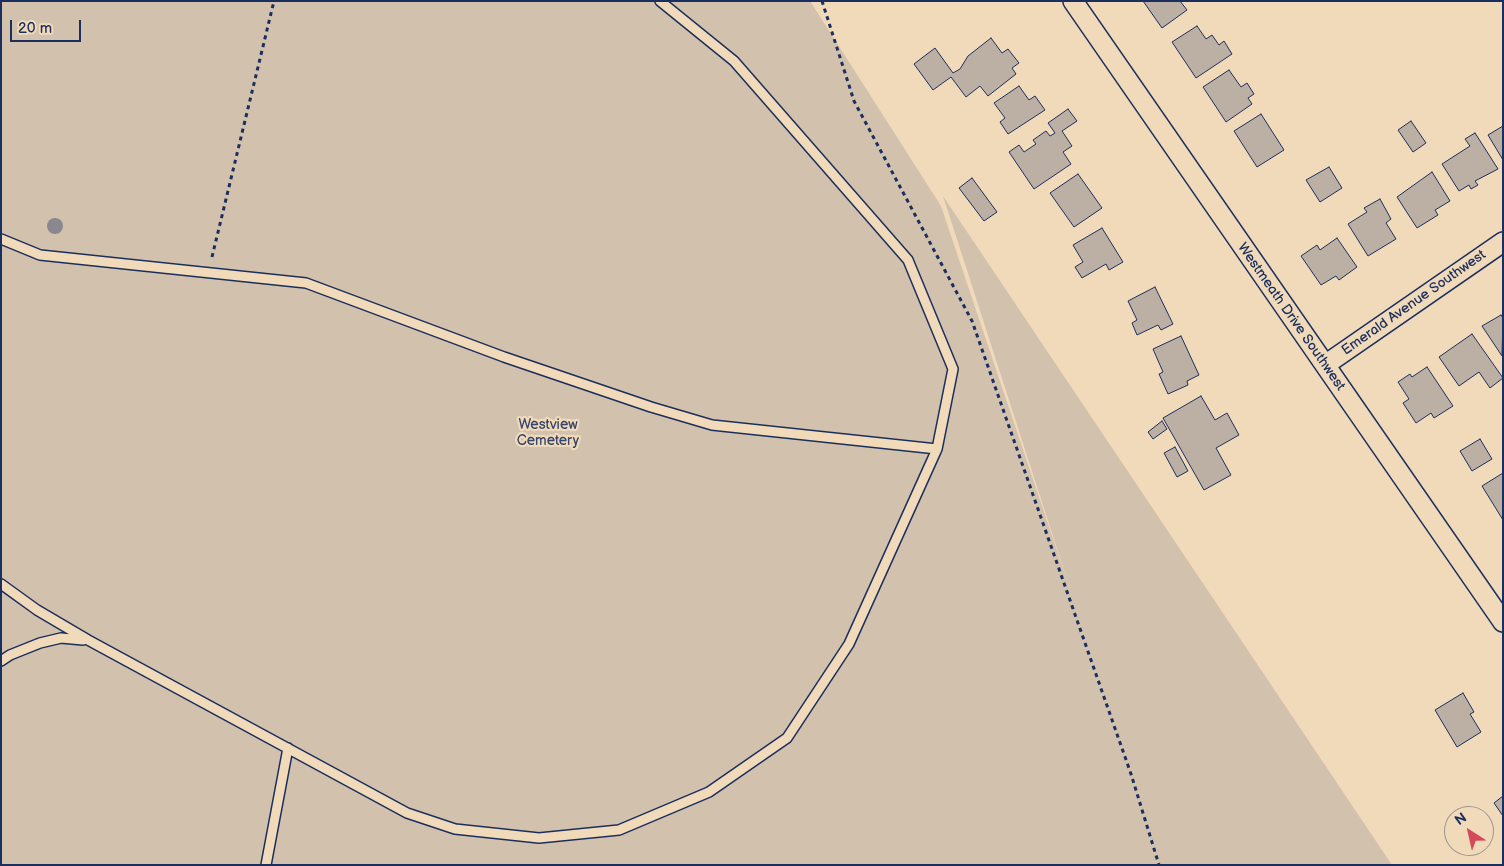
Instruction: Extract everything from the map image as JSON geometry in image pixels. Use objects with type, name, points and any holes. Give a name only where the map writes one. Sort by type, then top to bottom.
[{"type":"street","name":"Westmeath Drive Southwest","points":[[1076,6],[1503,622]]},
{"type":"street","name":"Emerald Avenue Southwest","points":[[1325,365],[1503,242]]},
{"type":"lane","points":[[1,584],[37,610],[88,640],[407,813],[456,829],[539,838],[620,830],[709,792],[787,738],[849,644],[937,449],[953,369],[908,260],[734,61],[660,1]]},
{"type":"lane","points":[[1,239],[40,255],[306,283],[504,358],[651,407],[712,425],[937,449]]},
{"type":"lane","points":[[1,661],[40,642],[61,638],[88,640]]},
{"type":"lane","points":[[266,865],[288,748]]},
{"type":"path","points":[[208,272],[274,1]]},
{"type":"path","points":[[822,1],[854,101],[972,321],[1131,774],[1159,865]]},
{"type":"green space","name":"Westview Cemetery","points":[[1,1],[810,1],[941,206],[1071,592],[943,196],[1392,865],[1,865]]},
{"type":"building","points":[[1143,1],[1180,1],[1187,10],[1162,28]]},
{"type":"building","points":[[1197,26],[1206,39],[1212,35],[1219,45],[1224,41],[1232,54],[1196,78],[1172,42]]},
{"type":"building","points":[[991,38],[1002,53],[1008,49],[1019,63],[1012,68],[1016,74],[988,96],[980,86],[966,97],[951,77],[933,90],[914,64],[935,48],[953,73],[960,69],[968,56]]},
{"type":"building","points":[[1229,70],[1241,87],[1247,83],[1254,94],[1248,98],[1252,104],[1226,122],[1203,87]]},
{"type":"building","points":[[1019,86],[1029,100],[1035,96],[1045,110],[1008,134],[1000,122],[1005,118],[994,103]]},
{"type":"building","points":[[1068,109],[1077,121],[1062,131],[1072,146],[1063,152],[1071,164],[1034,189],[1009,152],[1019,145],[1024,152],[1036,144],[1033,140],[1046,131],[1050,136],[1055,133],[1048,123]]},
{"type":"building","points":[[1261,114],[1284,150],[1257,167],[1234,131]]},
{"type":"building","points":[[1411,121],[1426,143],[1413,152],[1398,130]]},
{"type":"building","points":[[1503,126],[1503,160],[1488,135]]},
{"type":"building","points":[[1475,133],[1498,169],[1475,181],[1478,185],[1471,189],[1469,185],[1459,191],[1442,164],[1470,146],[1465,139]]},
{"type":"building","points":[[1329,167],[1342,188],[1320,202],[1306,180]]},
{"type":"building","points":[[1432,172],[1450,201],[1435,210],[1438,215],[1417,228],[1397,197]]},
{"type":"building","points":[[1078,174],[1102,208],[1074,227],[1050,193]]},
{"type":"building","points":[[972,178],[997,212],[984,221],[959,188]]},
{"type":"building","points":[[1380,199],[1391,219],[1386,223],[1396,239],[1368,256],[1348,224],[1367,212],[1364,208]]},
{"type":"building","points":[[1102,228],[1123,262],[1109,270],[1106,264],[1082,278],[1075,267],[1083,262],[1073,245]]},
{"type":"building","points":[[1337,238],[1357,267],[1339,280],[1336,276],[1321,285],[1301,256],[1317,245],[1320,250]]},
{"type":"building","points":[[1155,287],[1173,324],[1161,330],[1158,325],[1137,335],[1132,323],[1137,320],[1128,301]]},
{"type":"building","points":[[1501,315],[1503,318],[1502,356],[1482,326]]},
{"type":"building","points":[[1472,334],[1503,378],[1490,388],[1479,372],[1459,386],[1439,357]]},
{"type":"building","points":[[1181,336],[1199,375],[1187,381],[1188,385],[1168,394],[1159,374],[1163,372],[1153,349]]},
{"type":"building","points":[[1427,367],[1453,406],[1434,418],[1431,413],[1416,423],[1403,403],[1409,399],[1398,382],[1410,374],[1412,377]]},
{"type":"building","points":[[1201,396],[1215,420],[1227,413],[1239,435],[1216,448],[1231,475],[1204,490],[1163,418]]},
{"type":"building","points":[[1162,421],[1167,429],[1153,439],[1148,432]]},
{"type":"building","points":[[1480,439],[1492,459],[1472,471],[1460,451]]},
{"type":"building","points":[[1175,447],[1188,471],[1177,477],[1164,453]]},
{"type":"building","points":[[1503,473],[1503,520],[1482,486]]},
{"type":"building","points":[[1463,693],[1474,712],[1470,714],[1481,732],[1457,747],[1435,710]]},
{"type":"building","points":[[1503,796],[1503,816],[1494,803]]}]
